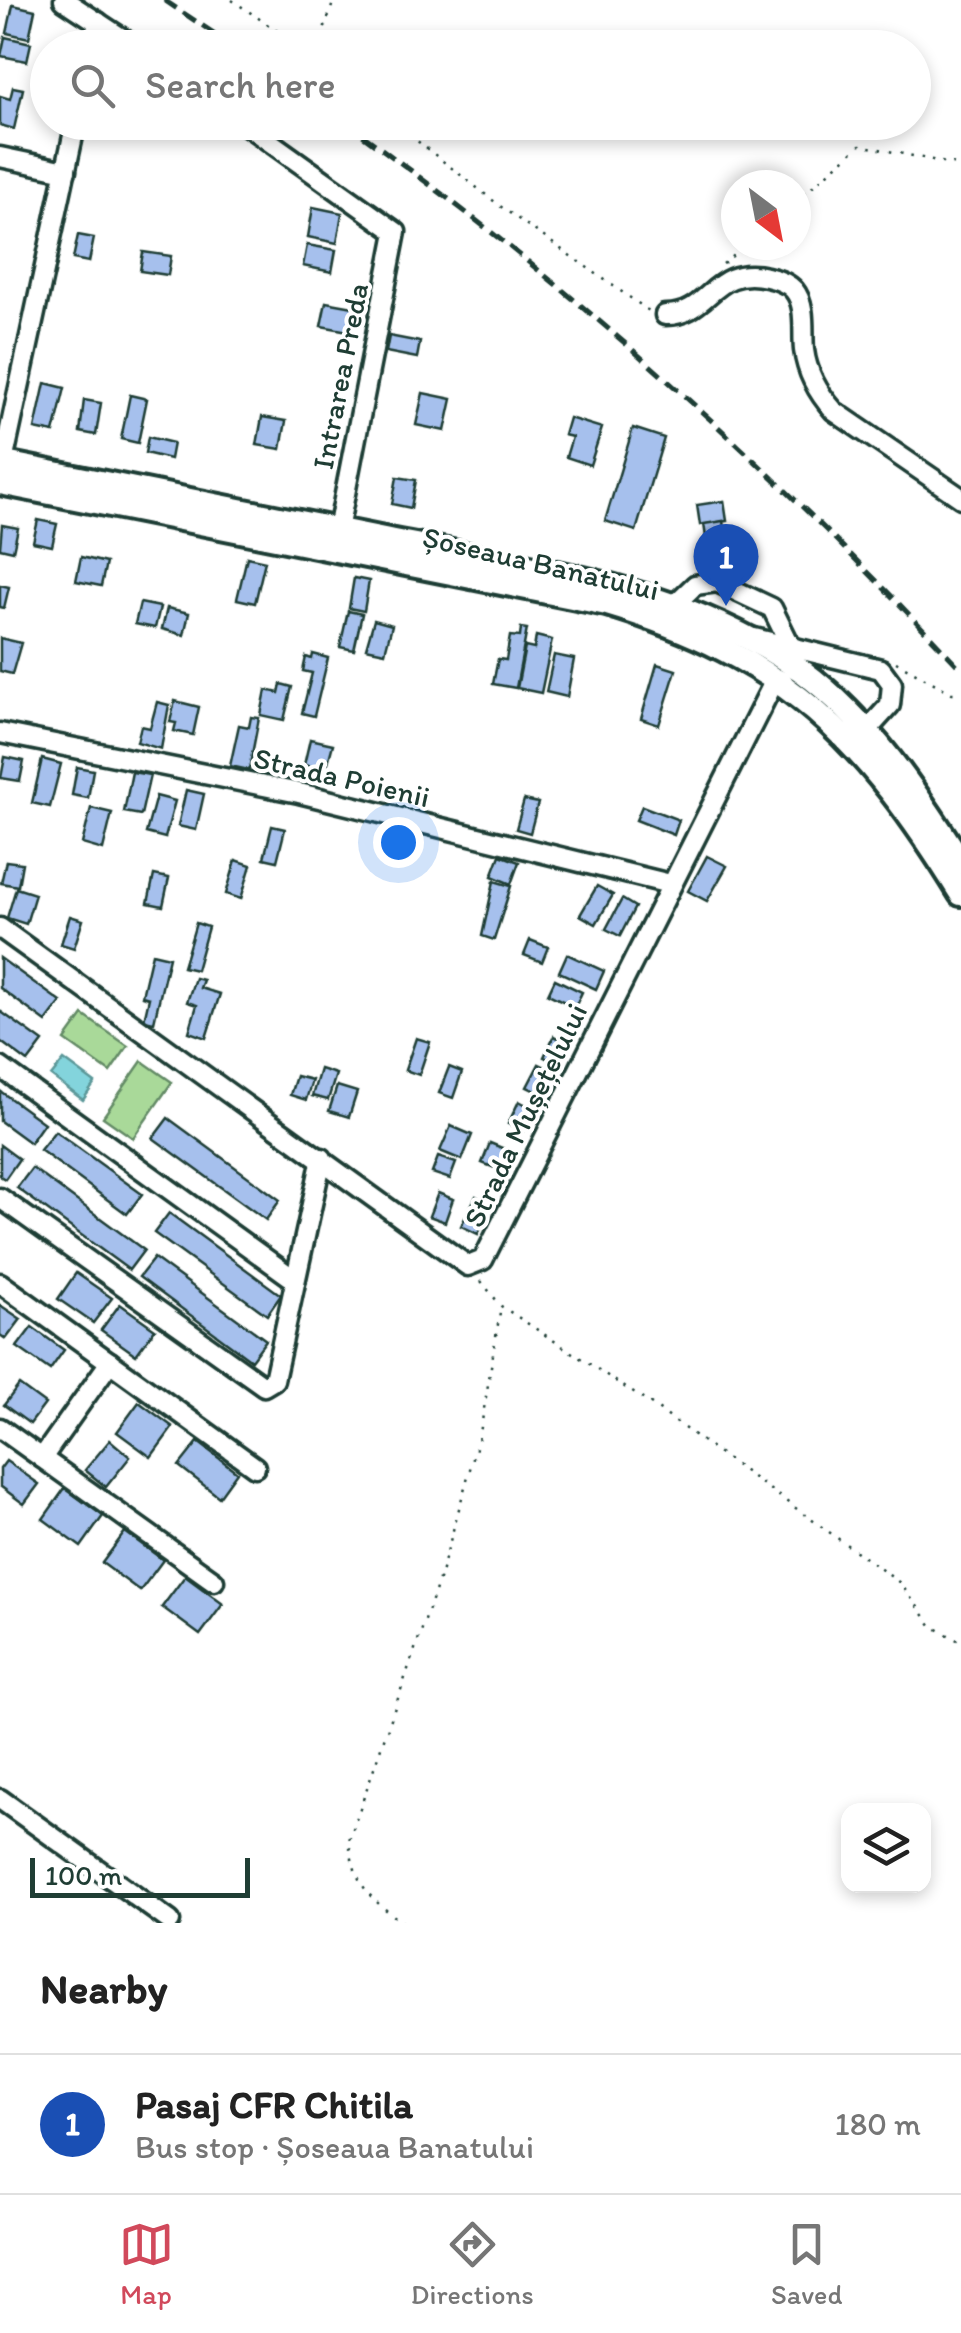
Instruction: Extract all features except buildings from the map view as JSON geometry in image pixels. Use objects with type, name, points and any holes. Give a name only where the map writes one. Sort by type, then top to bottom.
[{"type":"main road","name":"Șoseaua Banatului","points":[[1,469],[572,577],[672,606],[739,636],[802,671],[864,729],[916,793],[961,862]]},
{"type":"main road","name":"Șoseaua Banatului","points":[[1,469],[607,604],[702,638],[776,678],[822,715],[868,763],[961,894]]},
{"type":"street","points":[[64,0],[110,30]]},
{"type":"street","points":[[96,30],[98,22]]},
{"type":"street","points":[[1,469],[72,140]]},
{"type":"street","name":"Intrarea Preda","points":[[267,140],[396,232],[338,530]]},
{"type":"street","points":[[0,157],[66,171]]},
{"type":"street","points":[[665,315],[690,310],[733,275],[746,273],[786,283],[800,299],[804,352],[818,394],[834,411],[961,498]]},
{"type":"street","points":[[672,606],[695,585],[717,582],[765,602],[802,671]]},
{"type":"street","points":[[739,636],[871,664],[888,675],[894,694],[882,718],[864,729],[837,720],[801,690],[776,678]]},
{"type":"street","name":"Strada Mușețelului","points":[[0,928],[468,1266],[475,1266],[484,1260],[776,678]]},
{"type":"street","name":"Strada Poienii","points":[[0,734],[299,793],[670,884]]},
{"type":"street","points":[[0,1067],[295,1280]]},
{"type":"street","points":[[0,1198],[259,1385],[274,1380],[322,1158]]},
{"type":"street","points":[[0,1283],[256,1466]]},
{"type":"street","points":[[42,1458],[110,1362]]},
{"type":"street","points":[[0,1428],[214,1581]]},
{"type":"street","points":[[0,1800],[170,1921]]},
{"type":"path","points":[[232,0],[276,30]]},
{"type":"path","points":[[324,30],[334,0]]},
{"type":"path","points":[[417,140],[633,301],[665,315]]},
{"type":"path","points":[[811,188],[860,145],[961,166]]},
{"type":"path","points":[[871,664],[898,662],[952,694],[961,694]]},
{"type":"path","points":[[475,1266],[480,1280],[501,1306],[790,1502],[900,1583],[932,1626],[961,1642]]},
{"type":"path","points":[[404,1923],[375,1903],[352,1872],[349,1840],[440,1578],[480,1433],[501,1306]]},
{"type":"green space","points":[[83,1015],[128,1046],[110,1072],[65,1040]]},
{"type":"green space","points":[[142,1061],[172,1082],[133,1138],[103,1117]]},
{"type":"water","points":[[64,1060],[95,1083],[83,1100],[51,1076]]},
{"type":"railway","points":[[164,0],[209,30]]},
{"type":"railway","points":[[368,140],[509,246],[666,380],[817,521],[961,669]]},
{"type":"place","name":"Pasaj CFR Chitila","points":[[726,606]]}]
